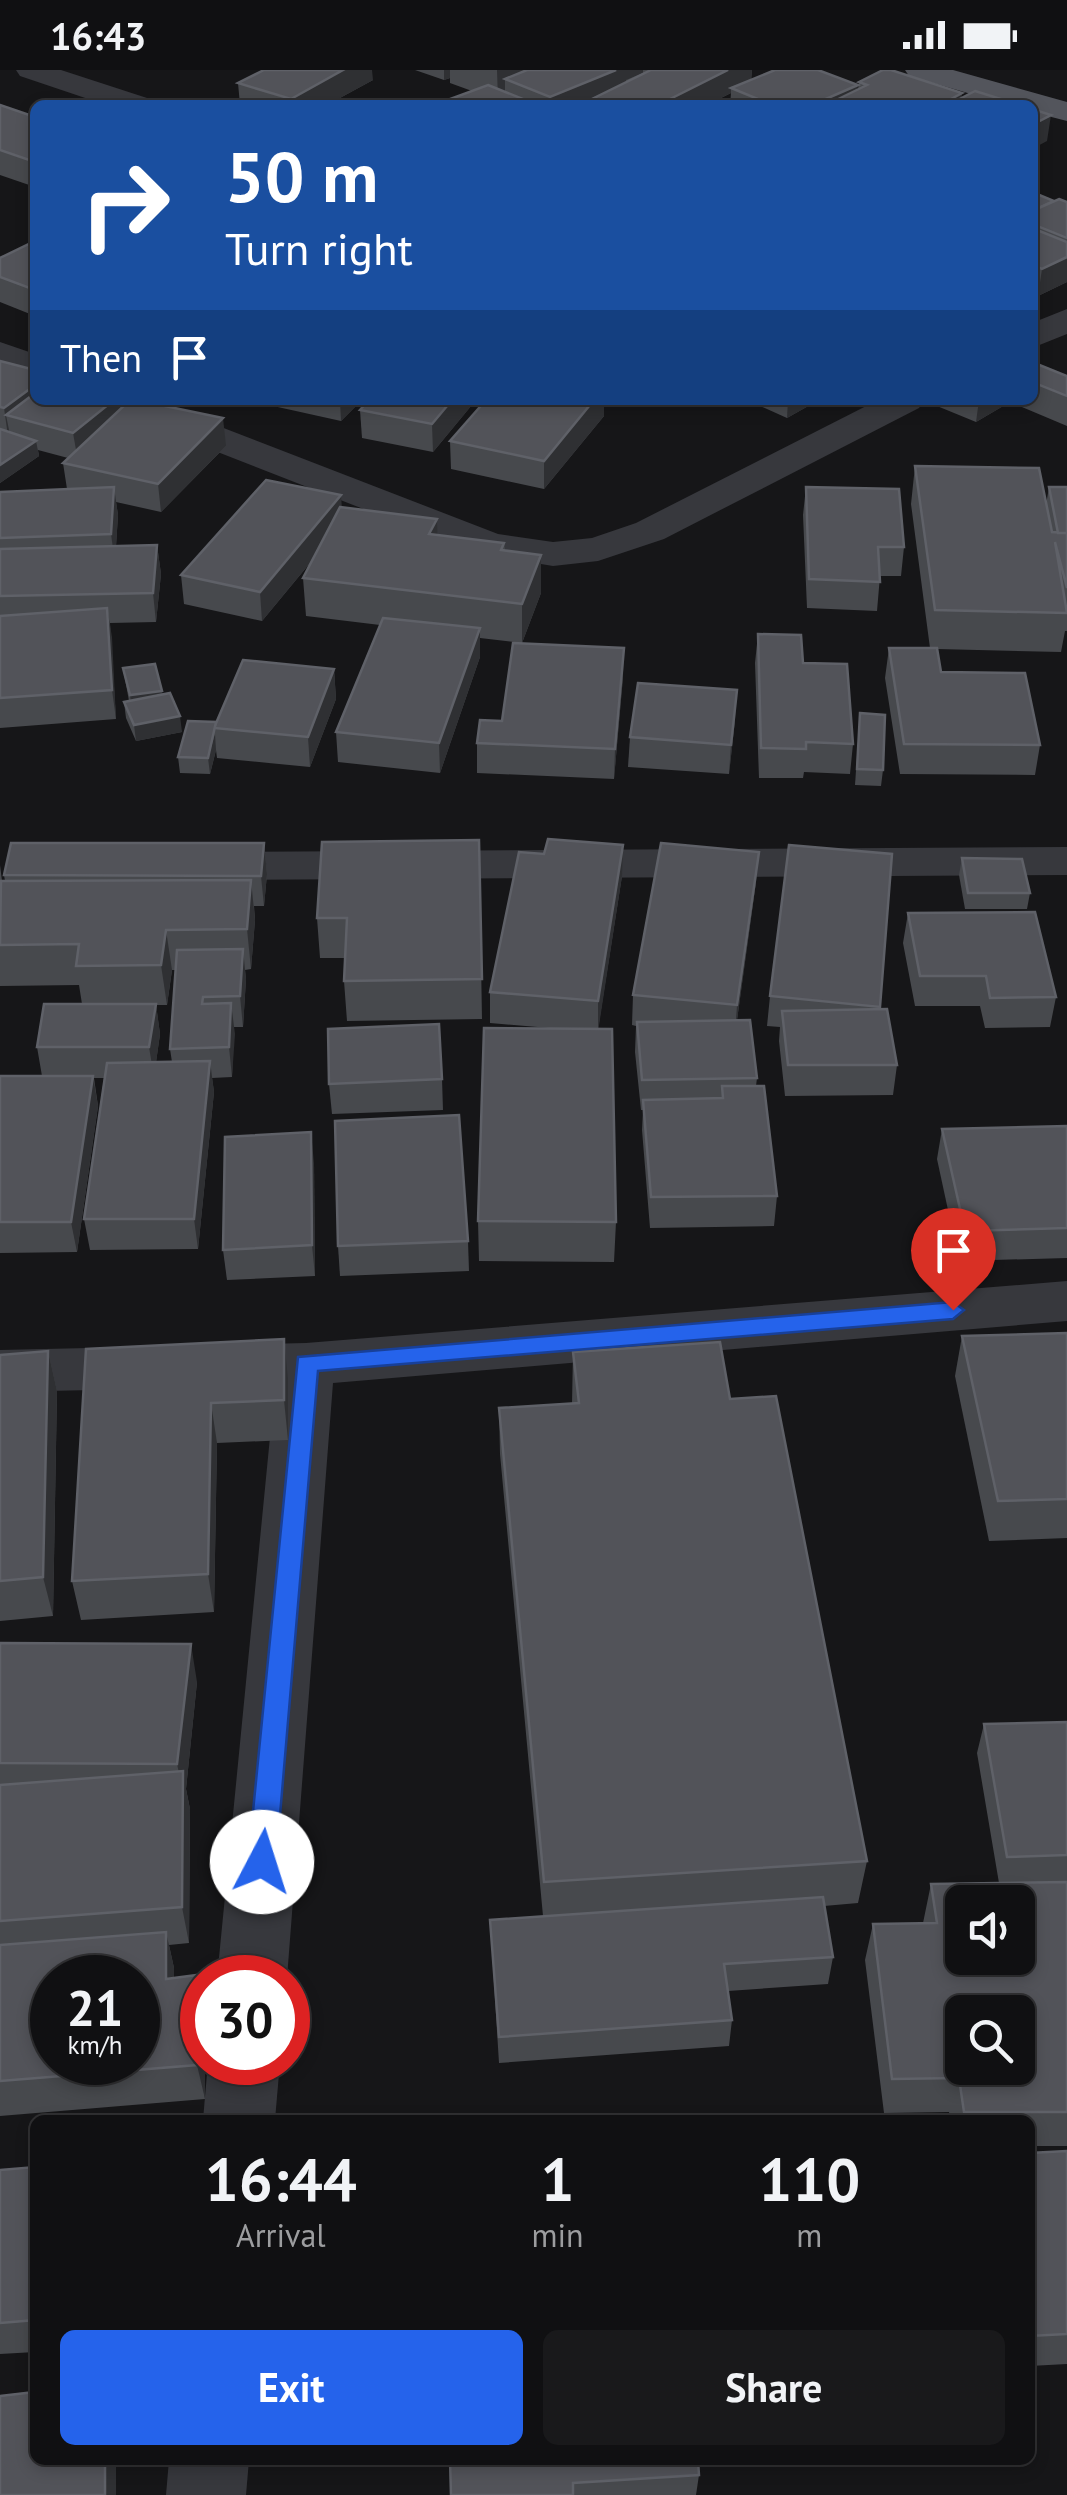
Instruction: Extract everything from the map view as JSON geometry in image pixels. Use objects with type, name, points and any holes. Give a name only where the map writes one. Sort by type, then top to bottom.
[{"type":"main road","points":[[920,70],[1025,100]]},
{"type":"main road","points":[[1026,70],[1067,82]]},
{"type":"main road","points":[[1038,104],[1067,112]]},
{"type":"street","points":[[0,78],[18,70]]},
{"type":"street","points":[[31,70],[121,100]]},
{"type":"street","points":[[1038,334],[1067,320]]},
{"type":"street","points":[[0,353],[30,365]]},
{"type":"street","points":[[131,405],[490,544],[554,554],[598,550],[650,532],[886,405]]},
{"type":"street","points":[[138,866],[1067,861]]},
{"type":"street","points":[[0,1371],[306,1364],[1067,1301]]},
{"type":"street","points":[[254,1955],[306,1364]]},
{"type":"street","points":[[239,2115],[242,2085]]},
{"type":"street","points":[[206,2495],[209,2465]]},
{"type":"building","points":[[264,70],[343,70],[291,99],[238,83]]},
{"type":"building","points":[[527,70],[616,70],[550,97],[505,79]]},
{"type":"building","points":[[651,70],[728,70],[668,100],[592,99]]},
{"type":"building","points":[[775,70],[818,70],[858,85],[824,100],[756,100],[731,88]]},
{"type":"building","points":[[891,70],[962,93],[949,100],[836,100],[867,85],[859,82]]},
{"type":"building","points":[[488,85],[526,100],[448,100]]},
{"type":"building","points":[[975,91],[1004,100],[958,100]]},
{"type":"building","points":[[0,105],[30,115],[30,160],[0,150]]},
{"type":"building","points":[[1038,111],[1051,115],[1038,122]]},
{"type":"building","points":[[1038,194],[1054,201],[1038,208]]},
{"type":"building","points":[[1059,199],[1067,202],[1067,238],[1038,226],[1038,208]]},
{"type":"building","points":[[1038,230],[1067,242],[1067,257],[1038,267]]},
{"type":"building","points":[[30,243],[30,288],[0,277],[0,258]]},
{"type":"building","points":[[0,361],[30,369],[30,389],[0,407]]},
{"type":"building","points":[[1038,364],[1067,376],[1067,396],[1038,384]]},
{"type":"building","points":[[30,397],[30,405],[108,405],[73,433],[6,415]]},
{"type":"building","points":[[125,405],[160,405],[223,418],[158,484],[63,463]]},
{"type":"building","points":[[364,405],[448,405],[432,424],[360,410]]},
{"type":"building","points":[[482,405],[590,405],[544,461],[450,441]]},
{"type":"building","points":[[0,429],[36,441],[0,465]]},
{"type":"building","points":[[915,466],[1039,468],[1052,532],[1067,533],[1067,588],[1055,542],[1067,613],[935,610]]},
{"type":"building","points":[[266,480],[341,495],[260,592],[181,575]]},
{"type":"building","points":[[114,487],[111,534],[0,538],[0,492]]},
{"type":"building","points":[[806,487],[899,489],[904,547],[878,547],[880,582],[809,579]]},
{"type":"building","points":[[1049,487],[1067,487],[1067,533],[1058,533]]},
{"type":"building","points":[[340,507],[437,519],[429,534],[504,543],[501,550],[541,555],[522,604],[303,578]]},
{"type":"building","points":[[157,545],[153,593],[0,596],[0,549]]},
{"type":"building","points":[[107,608],[112,690],[0,698],[0,616]]},
{"type":"building","points":[[383,618],[480,628],[439,743],[336,732]]},
{"type":"building","points":[[758,634],[801,635],[803,663],[847,664],[853,744],[806,742],[806,749],[761,748]]},
{"type":"building","points":[[513,643],[624,648],[615,749],[477,743],[480,720],[502,721]]},
{"type":"building","points":[[889,648],[937,648],[941,672],[1025,673],[1040,745],[904,744]]},
{"type":"building","points":[[243,660],[334,669],[308,737],[214,728]]},
{"type":"building","points":[[155,664],[162,691],[130,695],[123,668]]},
{"type":"building","points":[[638,683],[737,690],[731,745],[630,737]]},
{"type":"building","points":[[170,693],[180,716],[134,725],[124,702]]},
{"type":"building","points":[[860,713],[885,715],[883,770],[857,769]]},
{"type":"building","points":[[188,721],[216,722],[208,758],[178,757]]},
{"type":"building","points":[[548,839],[623,845],[598,1001],[490,992],[519,852],[544,854]]},
{"type":"building","points":[[479,840],[482,979],[344,981],[347,918],[317,918],[322,842]]},
{"type":"building","points":[[11,843],[264,843],[261,876],[4,875]]},
{"type":"building","points":[[661,843],[759,852],[737,1005],[633,995]]},
{"type":"building","points":[[789,845],[892,854],[880,1007],[770,996]]},
{"type":"building","points":[[962,858],[1022,859],[1030,893],[968,893]]},
{"type":"building","points":[[251,880],[247,929],[166,930],[161,965],[76,966],[79,944],[0,945],[1,881]]},
{"type":"building","points":[[1035,912],[1056,997],[990,998],[986,976],[920,976],[908,913]]},
{"type":"building","points":[[243,949],[240,996],[203,997],[202,1004],[231,1003],[229,1047],[170,1049],[177,950]]},
{"type":"building","points":[[44,1004],[156,1004],[149,1047],[37,1047]]},
{"type":"building","points":[[887,1009],[897,1065],[788,1065],[782,1011]]},
{"type":"building","points":[[750,1020],[757,1078],[642,1080],[637,1022]]},
{"type":"building","points":[[439,1024],[442,1079],[329,1084],[328,1029]]},
{"type":"building","points":[[484,1028],[612,1029],[616,1222],[478,1221]]},
{"type":"building","points":[[210,1061],[194,1219],[84,1219],[107,1063]]},
{"type":"building","points":[[0,1076],[93,1076],[71,1222],[0,1222]]},
{"type":"building","points":[[722,1086],[764,1086],[777,1196],[651,1197],[643,1100],[723,1098]]},
{"type":"building","points":[[459,1115],[468,1241],[338,1246],[335,1121]]},
{"type":"building","points":[[1067,1126],[1067,1228],[965,1231],[942,1129]]},
{"type":"building","points":[[311,1132],[312,1245],[223,1250],[225,1137]]},
{"type":"building","points":[[1067,1333],[1067,1499],[998,1501],[962,1336]]},
{"type":"building","points":[[284,1339],[284,1400],[211,1403],[208,1574],[72,1581],[86,1349]]},
{"type":"building","points":[[720,1342],[730,1399],[776,1396],[867,1861],[544,1882],[499,1408],[579,1403],[573,1352]]},
{"type":"building","points":[[48,1351],[43,1577],[0,1581],[0,1355]]},
{"type":"building","points":[[0,1643],[191,1644],[177,1764],[0,1763]]},
{"type":"building","points":[[1067,1722],[1067,1855],[1007,1857],[984,1724]]},
{"type":"building","points":[[183,1771],[182,1907],[0,1921],[0,1785]]},
{"type":"building","points":[[1067,1882],[1067,2112],[964,2112],[960,2085],[1035,2085],[1035,1995],[945,1995],[945,2078],[892,2079],[873,1924],[937,1923],[931,1884]]},
{"type":"building","points":[[823,1897],[833,1957],[724,1964],[732,2020],[499,2037],[490,1920]]},
{"type":"building","points":[[166,1932],[166,1979],[180,1977],[180,2066],[160,2068],[160,1955],[30,1955],[30,2079],[0,2081],[0,1945]]},
{"type":"building","points":[[1067,2151],[1067,2334],[1035,2336],[1035,2153]]},
{"type":"building","points":[[30,2167],[30,2320],[0,2323],[0,2170]]},
{"type":"building","points":[[30,2393],[30,2465],[105,2465],[105,2495],[0,2495],[0,2396]]},
{"type":"building","points":[[450,2465],[698,2465],[699,2475],[573,2483],[573,2495],[451,2495]]},
{"type":"route","points":[[262,1862],[306,1364],[953,1310]]}]
